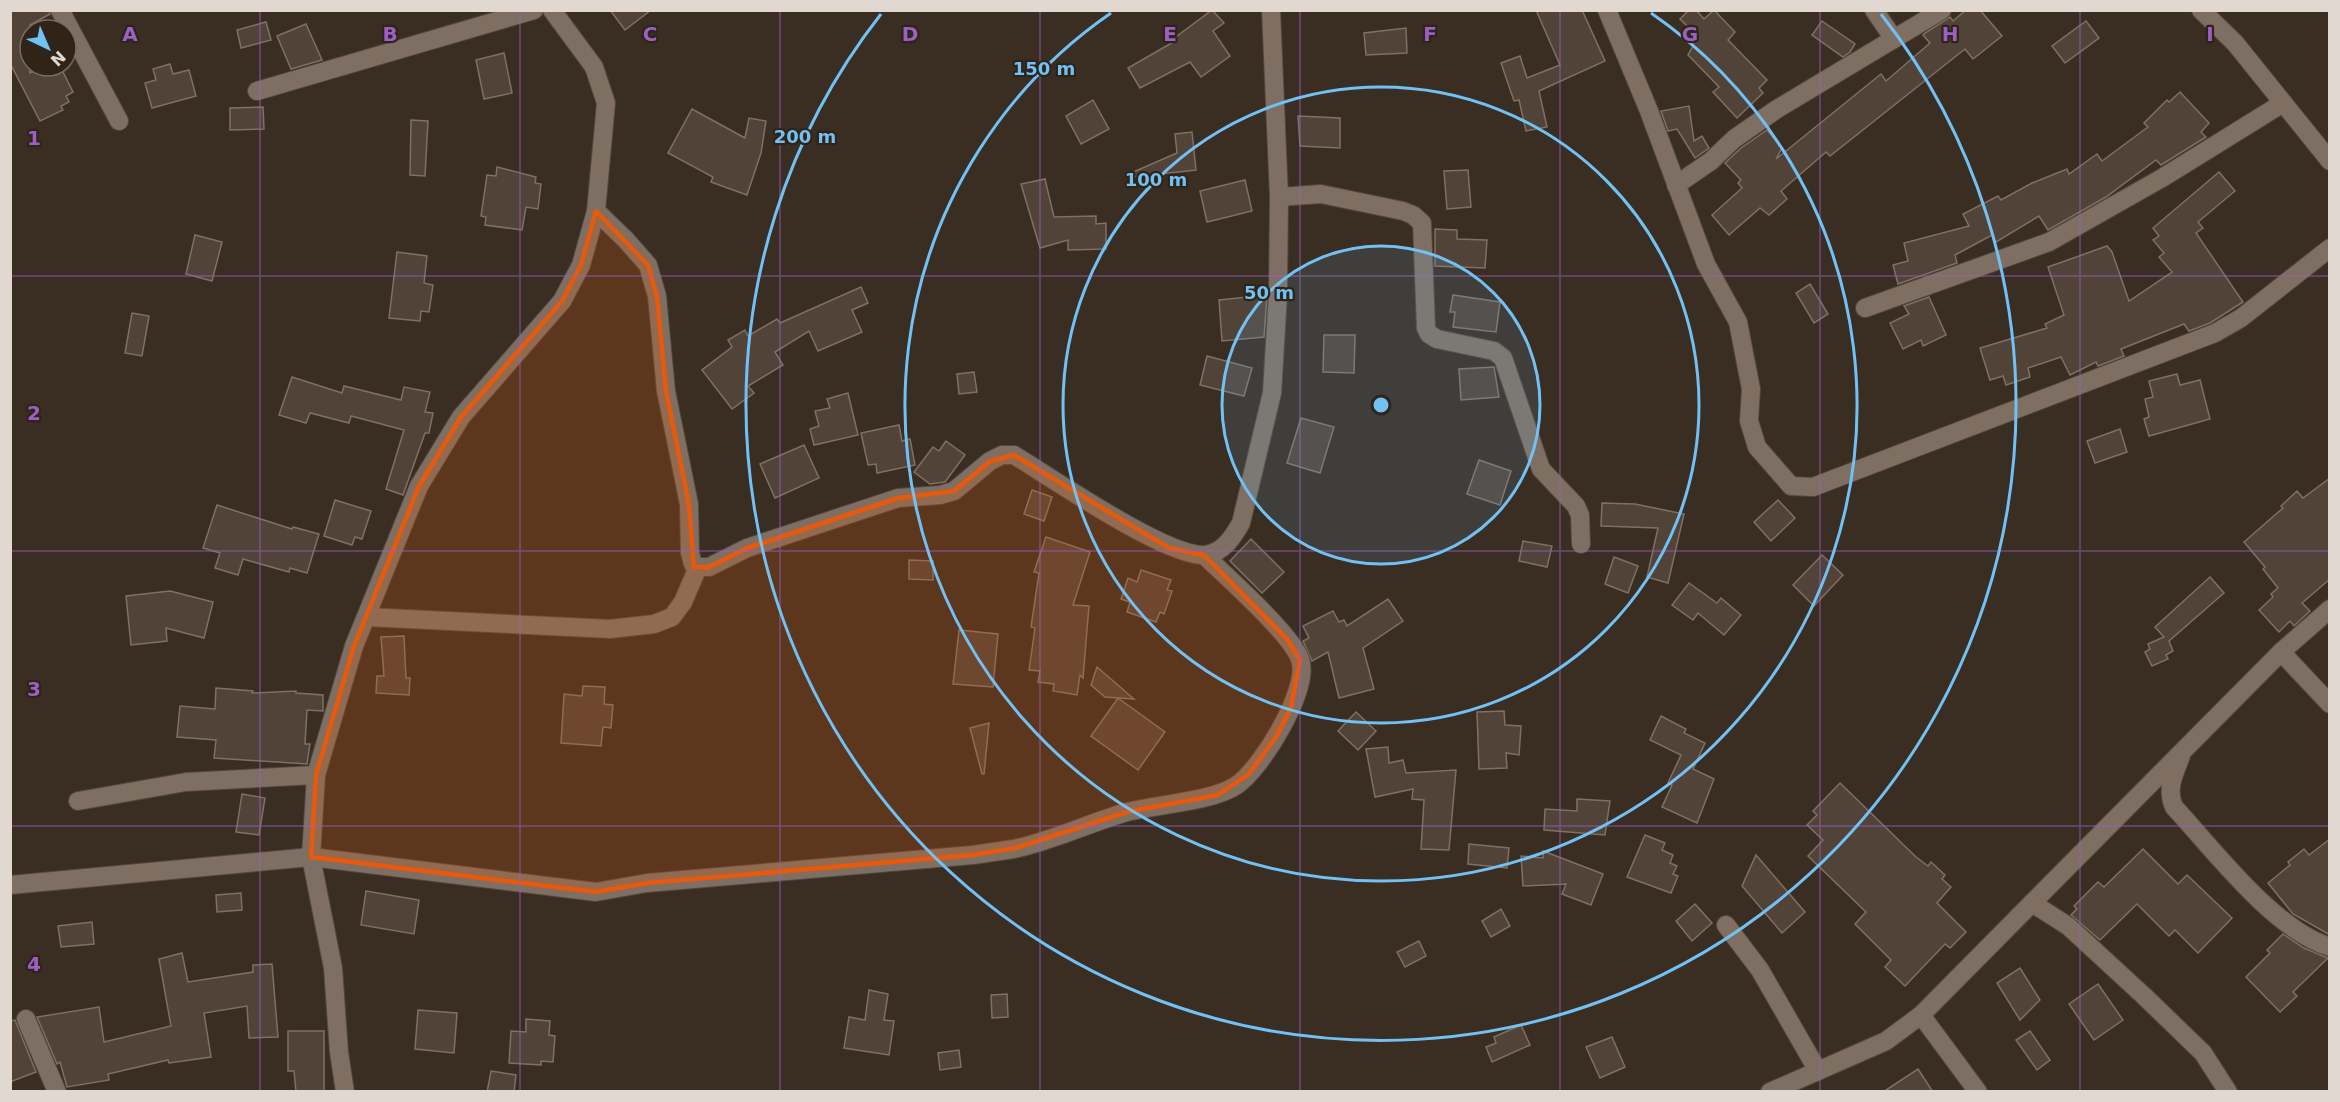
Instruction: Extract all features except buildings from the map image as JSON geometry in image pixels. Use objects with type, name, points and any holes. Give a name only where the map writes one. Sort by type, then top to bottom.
[{"type":"street","points":[[60,10],[119,121]]},
{"type":"street","points":[[257,91],[534,10]]},
{"type":"street","points":[[345,1092],[339,1052],[333,968],[311,857],[316,775],[354,646],[419,486],[461,417],[561,301],[581,265],[596,212],[606,103],[594,67],[552,10]]},
{"type":"street","points":[[596,212],[648,265],[657,296],[666,391],[689,504],[690,553],[693,564],[698,567],[709,567],[747,548],[898,498],[940,495],[954,491],[990,461],[1002,455],[1014,455],[1169,548],[1204,555],[1220,550],[1232,539],[1241,522],[1272,393],[1278,294],[1279,197],[1271,10]]},
{"type":"street","points":[[1607,10],[1649,111],[1706,264],[1738,322],[1751,389],[1749,421],[1757,447],[1791,486],[1813,487],[2215,333],[2241,318],[2330,248]]},
{"type":"street","points":[[1874,10],[1894,39]]},
{"type":"street","points":[[1676,185],[1711,161],[1734,139],[1777,109],[1942,10]]},
{"type":"street","points":[[2201,10],[2235,43],[2330,161]]},
{"type":"street","points":[[1865,308],[2049,243],[2162,178],[2283,103]]},
{"type":"street","points":[[1279,197],[1322,194],[1403,211],[1413,215],[1422,223],[1426,328],[1429,334],[1437,339],[1494,351],[1503,358],[1541,470],[1576,506],[1580,515],[1581,544]]},
{"type":"street","points":[[10,885],[311,857],[596,892],[647,883],[973,855],[1016,848],[1127,812],[1218,795],[1237,785],[1249,774],[1276,737],[1292,708],[1300,677],[1300,660],[1288,640],[1204,555]]},
{"type":"street","points":[[367,617],[610,629],[654,624],[672,617],[683,602],[698,567]]},
{"type":"street","points":[[1770,1092],[1886,1041],[1921,1015],[2281,652],[2330,609]]},
{"type":"street","points":[[2281,652],[2330,704]]},
{"type":"street","points":[[2182,751],[2170,786],[2169,797],[2174,807],[2260,900],[2288,923],[2320,944],[2330,947]]},
{"type":"street","points":[[78,801],[186,782],[316,775]]},
{"type":"street","points":[[2032,903],[2068,926],[2144,996],[2203,1053],[2228,1092]]},
{"type":"street","points":[[1726,925],[1760,970],[1818,1071]]},
{"type":"street","points":[[1921,1015],[1978,1092]]},
{"type":"street","points":[[26,1019],[57,1092]]},
{"type":"highlighted area","points":[[596,211],[648,265],[657,296],[666,391],[689,504],[694,567],[709,567],[747,548],[898,498],[954,491],[990,461],[1014,455],[1169,548],[1204,555],[1288,640],[1300,660],[1291,708],[1276,737],[1249,774],[1218,795],[1127,812],[1016,848],[973,855],[647,883],[596,892],[311,857],[316,775],[354,646],[419,486],[461,417],[562,301],[581,265]]}]
